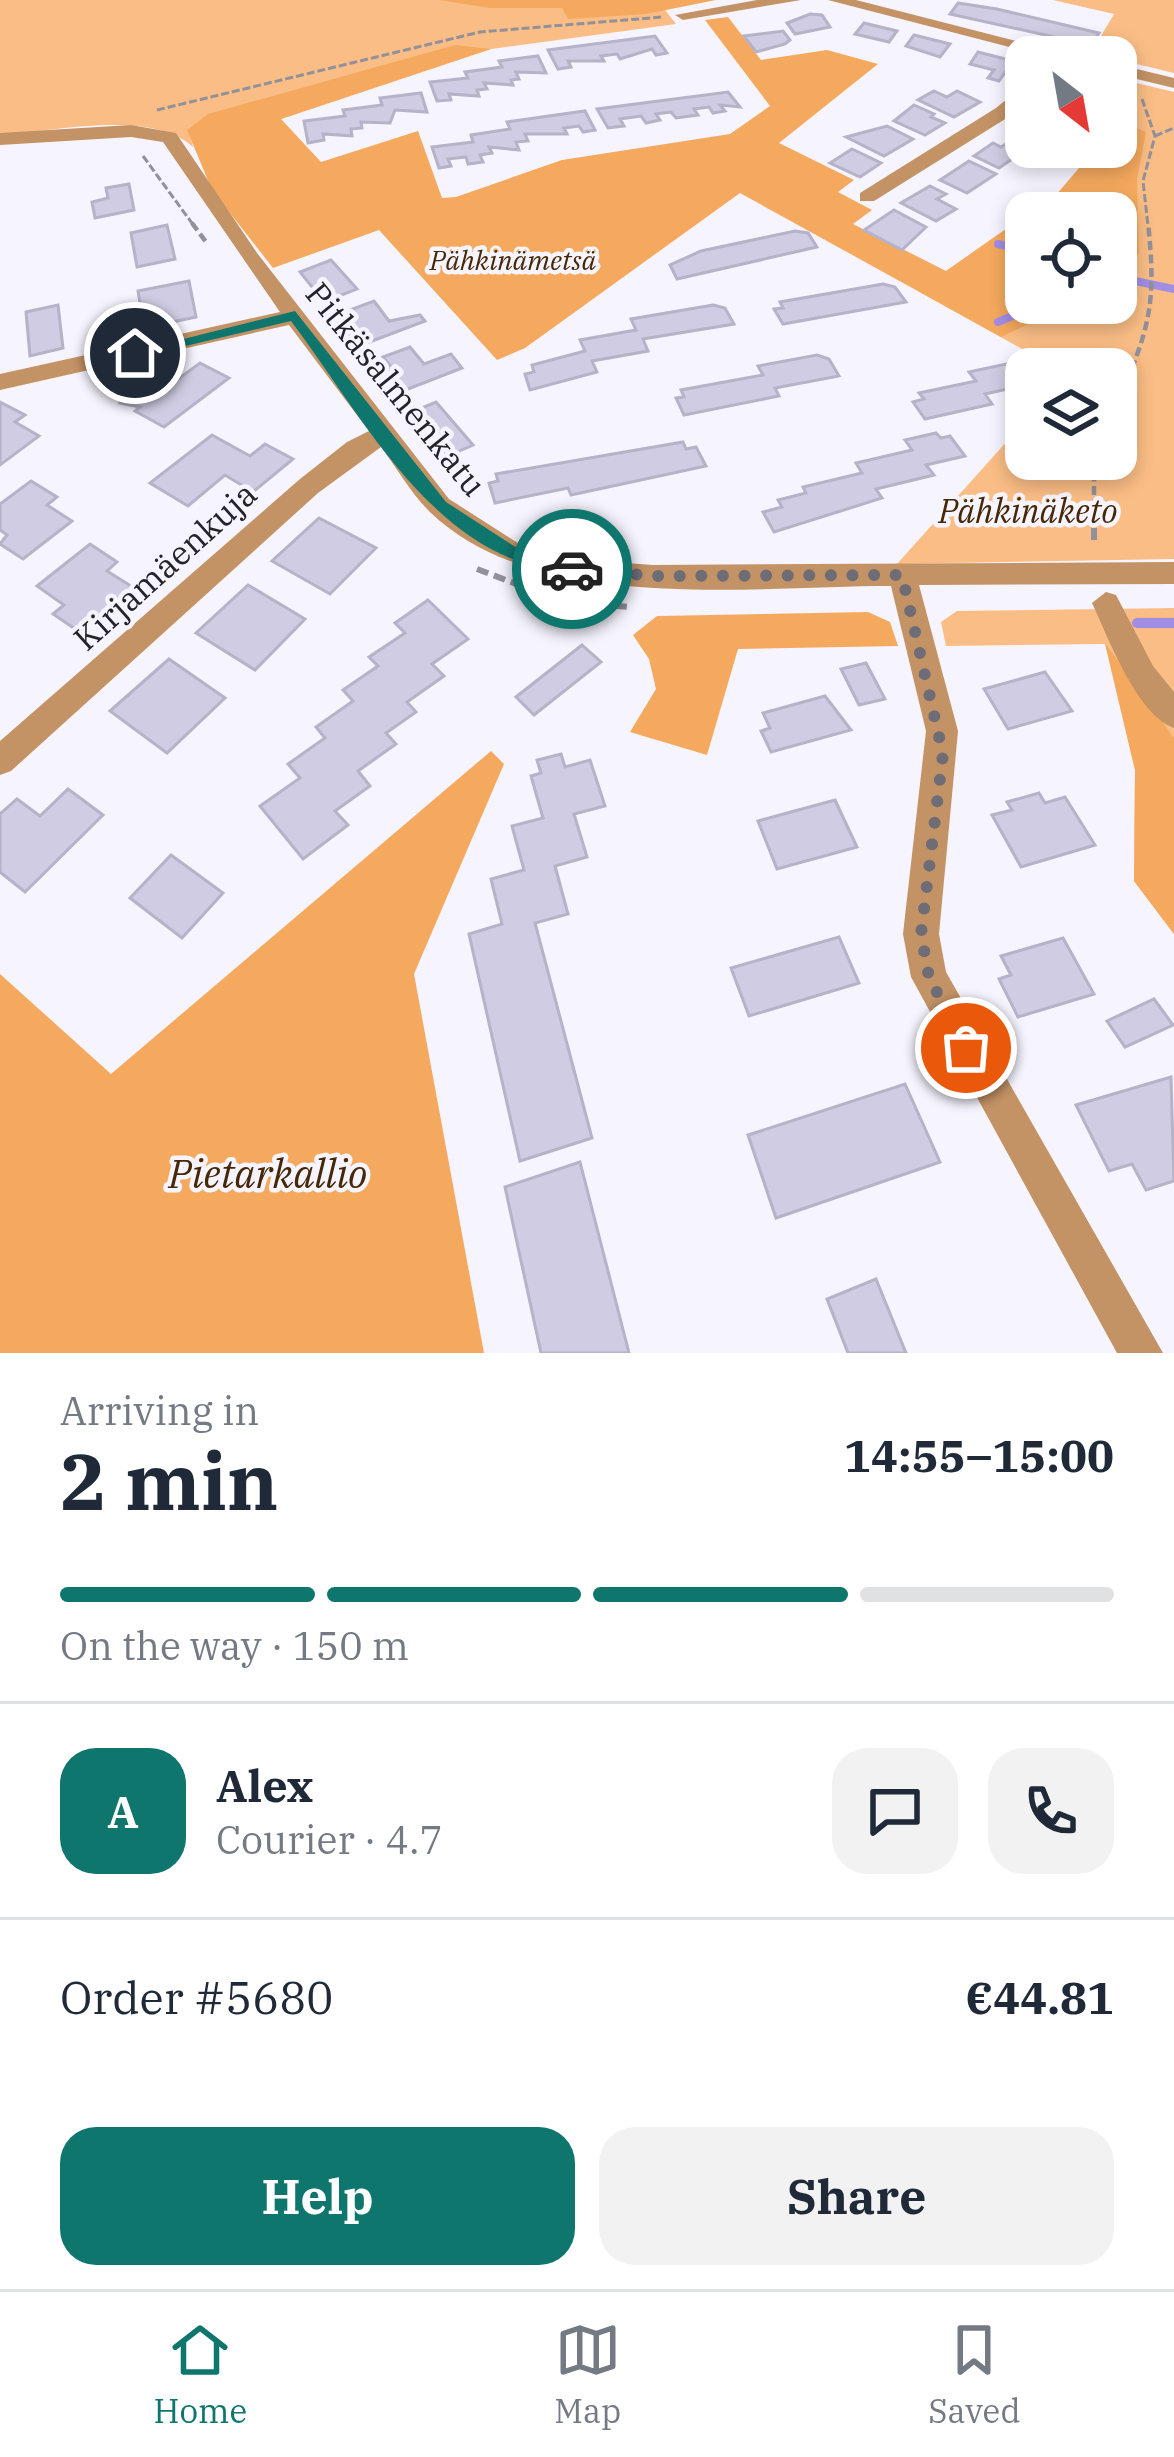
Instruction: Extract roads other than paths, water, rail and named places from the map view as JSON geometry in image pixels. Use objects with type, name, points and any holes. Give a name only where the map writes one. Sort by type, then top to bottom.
[{"type":"street","points":[[683,15],[794,0]]},
{"type":"street","points":[[836,0],[1005,43]]},
{"type":"street","points":[[1137,74],[1174,83]]},
{"type":"street","points":[[867,197],[1005,110]]},
{"type":"street","name":"Pitkäsalmenkatu","points":[[0,140],[131,131],[169,137],[427,492],[460,524],[513,554],[606,574],[1174,573]]},
{"type":"street","points":[[0,382],[295,316]]},
{"type":"street","name":"Kirjamäenkuja","points":[[0,760],[309,486],[356,448],[384,435]]},
{"type":"street","points":[[902,575],[942,731],[921,934],[929,977],[1142,1353]]},
{"type":"street","points":[[1106,603],[1142,675],[1174,715]]},
{"type":"waterway","points":[[998,244],[1005,246]]},
{"type":"waterway","points":[[1137,281],[1174,289]]},
{"type":"waterway","points":[[998,322],[1005,319]]},
{"type":"waterway","points":[[1137,623],[1174,623]]},
{"type":"park label","name":"Pähkinämetsä","points":[[513,261]]},
{"type":"park label","name":"Pähkinäketo","points":[[1028,511]]},
{"type":"park label","name":"Pietarkallio","points":[[268,1174]]}]
